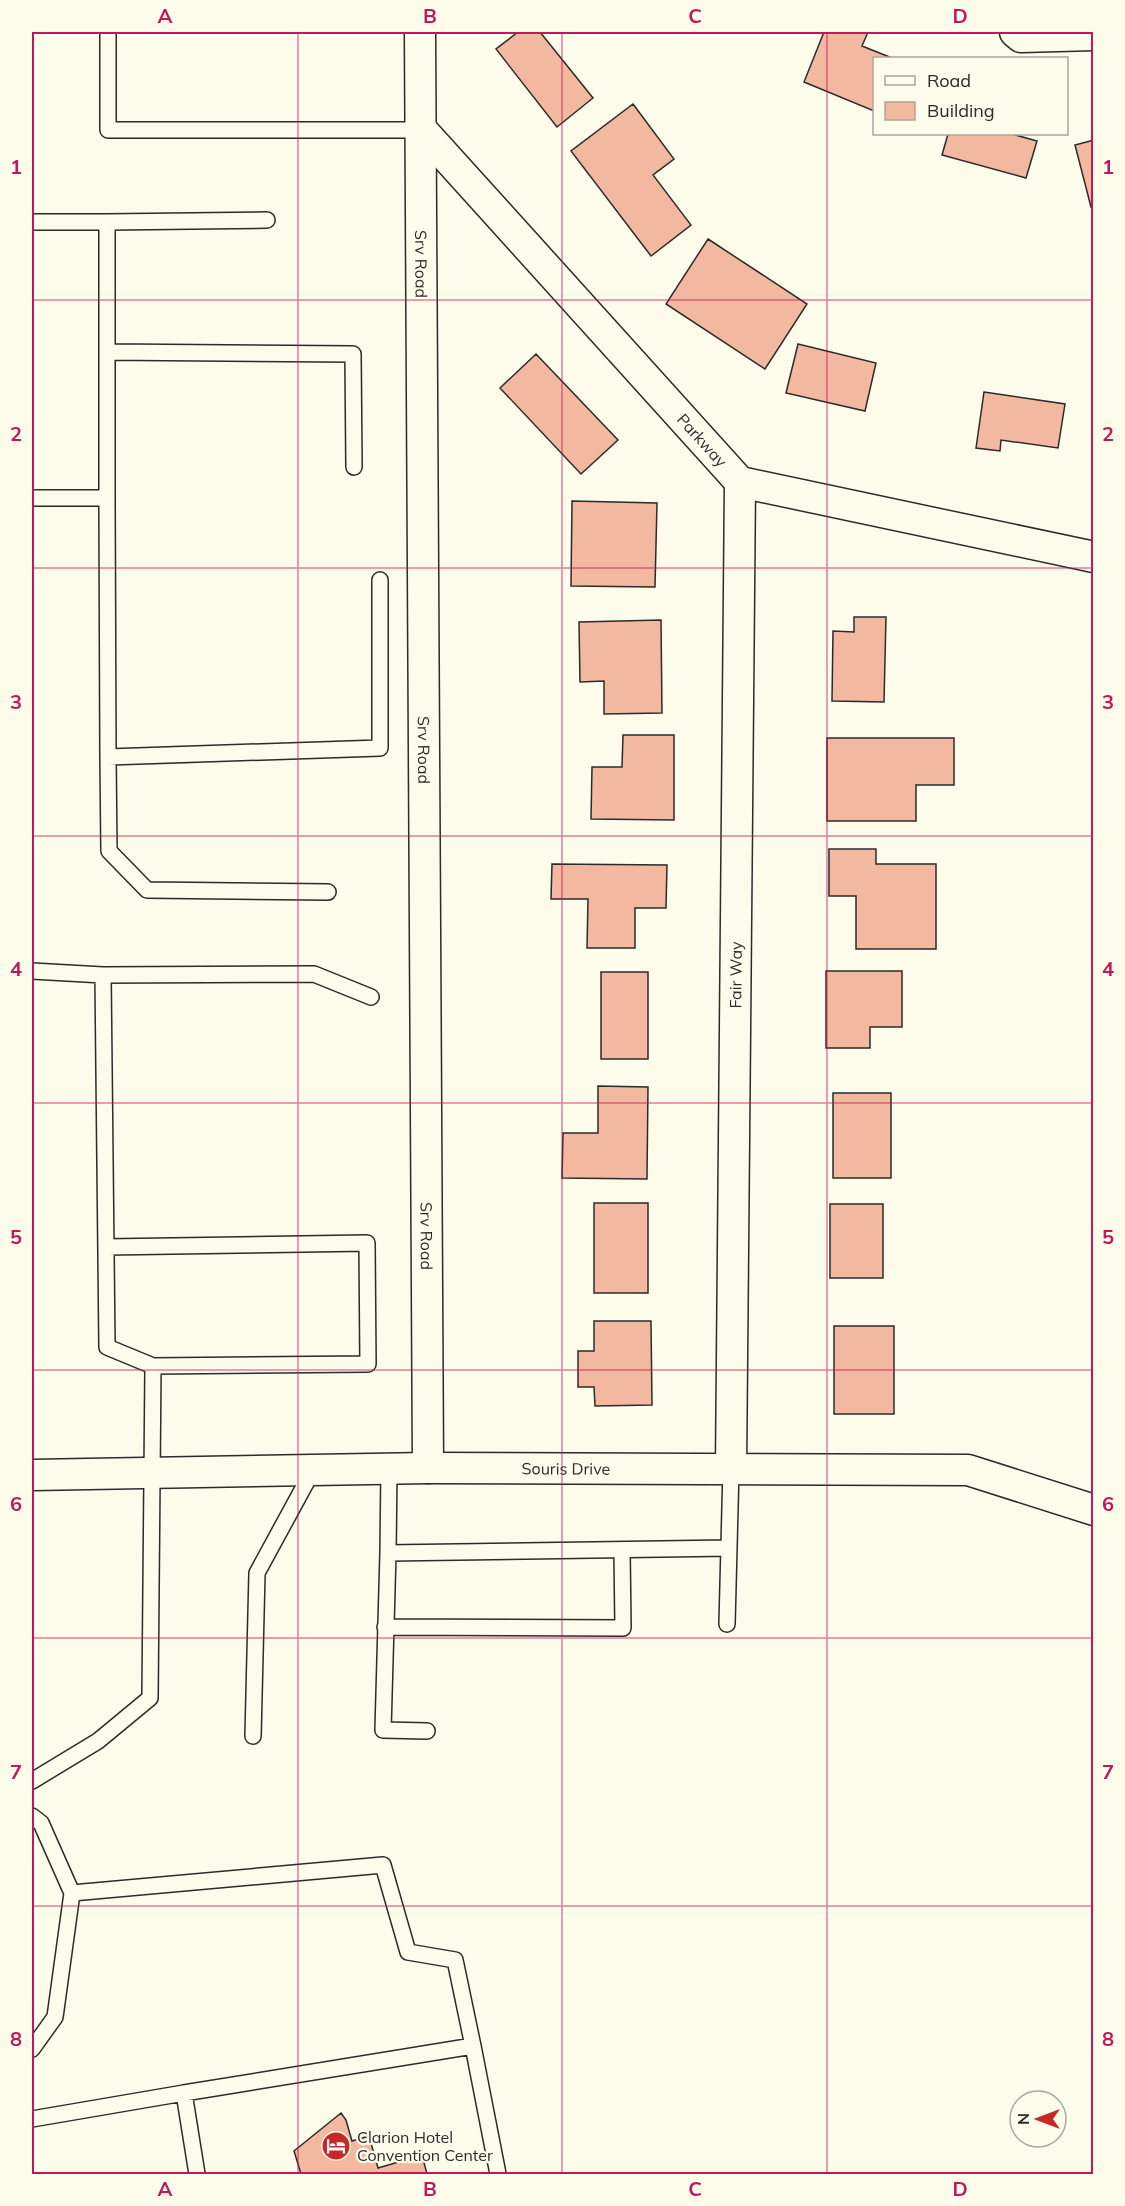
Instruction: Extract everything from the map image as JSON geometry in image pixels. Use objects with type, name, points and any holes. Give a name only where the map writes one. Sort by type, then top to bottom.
[{"type":"street","name":"Srv Road","points":[[420,32],[428,1468]]},
{"type":"street","points":[[1014,32],[1021,37],[1094,35]]},
{"type":"street","name":"Parkway","points":[[422,130],[740,482],[1094,557]]},
{"type":"street","name":"Fair Way","points":[[731,1469],[740,482]]},
{"type":"street","name":"Souris Drive","points":[[32,1475],[428,1468],[968,1470],[1094,1510]]},
{"type":"lane","points":[[108,32],[108,130],[422,130]]},
{"type":"lane","points":[[32,222],[267,220]]},
{"type":"lane","points":[[107,222],[109,851],[147,890],[328,892]]},
{"type":"lane","points":[[107,352],[353,354],[354,467]]},
{"type":"lane","points":[[32,498],[107,498]]},
{"type":"lane","points":[[108,757],[380,748],[380,579]]},
{"type":"lane","points":[[32,971],[103,975],[314,974],[371,997]]},
{"type":"lane","points":[[103,975],[107,1347],[153,1366],[368,1364],[367,1243],[106,1247]]},
{"type":"lane","points":[[32,1781],[98,1741],[150,1698],[153,1366]]},
{"type":"lane","points":[[389,1469],[383,1730],[428,1731]]},
{"type":"lane","points":[[727,1624],[731,1469]]},
{"type":"lane","points":[[253,1736],[256,1573],[313,1470]]},
{"type":"lane","points":[[388,1553],[729,1548]]},
{"type":"lane","points":[[386,1627],[623,1628],[622,1550]]},
{"type":"lane","points":[[32,1816],[41,1823],[72,1893],[55,2017],[32,2049]]},
{"type":"lane","points":[[72,1893],[383,1865],[408,1952],[455,1960],[498,2175]]},
{"type":"lane","points":[[32,2119],[473,2046]]},
{"type":"lane","points":[[184,2093],[197,2175]]},
{"type":"building","points":[[518,32],[540,32],[593,98],[557,127],[496,49]]},
{"type":"building","points":[[824,32],[868,32],[862,46],[890,57],[873,57],[873,111],[804,82]]},
{"type":"building","points":[[633,104],[674,159],[653,175],[691,225],[651,256],[571,151]]},
{"type":"building","points":[[948,135],[1016,135],[1037,141],[1026,178],[942,155]]},
{"type":"building","points":[[1094,140],[1094,206],[1091,207],[1075,145]]},
{"type":"building","points":[[708,239],[807,304],[765,369],[666,304]]},
{"type":"building","points":[[798,344],[876,363],[865,411],[786,393]]},
{"type":"building","points":[[536,354],[618,440],[581,474],[500,388]]},
{"type":"building","points":[[984,392],[1065,404],[1058,448],[1001,440],[1000,451],[976,448]]},
{"type":"building","points":[[572,501],[657,503],[655,587],[571,586]]},
{"type":"building","points":[[854,617],[886,617],[884,702],[832,701],[833,631],[854,632]]},
{"type":"building","points":[[661,620],[662,713],[604,714],[604,681],[580,682],[579,622]]},
{"type":"building","points":[[623,735],[674,735],[674,820],[591,819],[592,767],[622,767]]},
{"type":"building","points":[[827,738],[954,738],[954,785],[916,785],[916,821],[827,821]]},
{"type":"building","points":[[829,849],[876,849],[876,864],[936,864],[936,949],[856,949],[856,896],[829,896]]},
{"type":"building","points":[[552,864],[667,865],[666,908],[635,908],[635,948],[587,948],[588,899],[551,899]]},
{"type":"building","points":[[826,971],[902,971],[902,1027],[870,1027],[870,1048],[826,1048]]},
{"type":"building","points":[[601,972],[648,972],[648,1059],[601,1059]]},
{"type":"building","points":[[598,1086],[648,1087],[647,1179],[562,1178],[563,1133],[598,1133]]},
{"type":"building","points":[[833,1093],[891,1093],[891,1178],[833,1178]]},
{"type":"building","points":[[594,1203],[648,1203],[648,1293],[594,1293]]},
{"type":"building","points":[[830,1204],[883,1204],[883,1278],[830,1278]]},
{"type":"building","points":[[594,1321],[651,1321],[652,1405],[595,1406],[594,1387],[578,1387],[578,1351],[594,1351]]},
{"type":"building","points":[[834,1326],[894,1326],[894,1414],[834,1414]]},
{"type":"building","name":"Clarion Hotel Convention Center","points":[[341,2113],[346,2120],[352,2141],[369,2136],[378,2168],[422,2155],[427,2174],[301,2174],[294,2151]]},
{"type":"place","name":"Clarion Hotel Convention Center","points":[[336,2146]]}]
